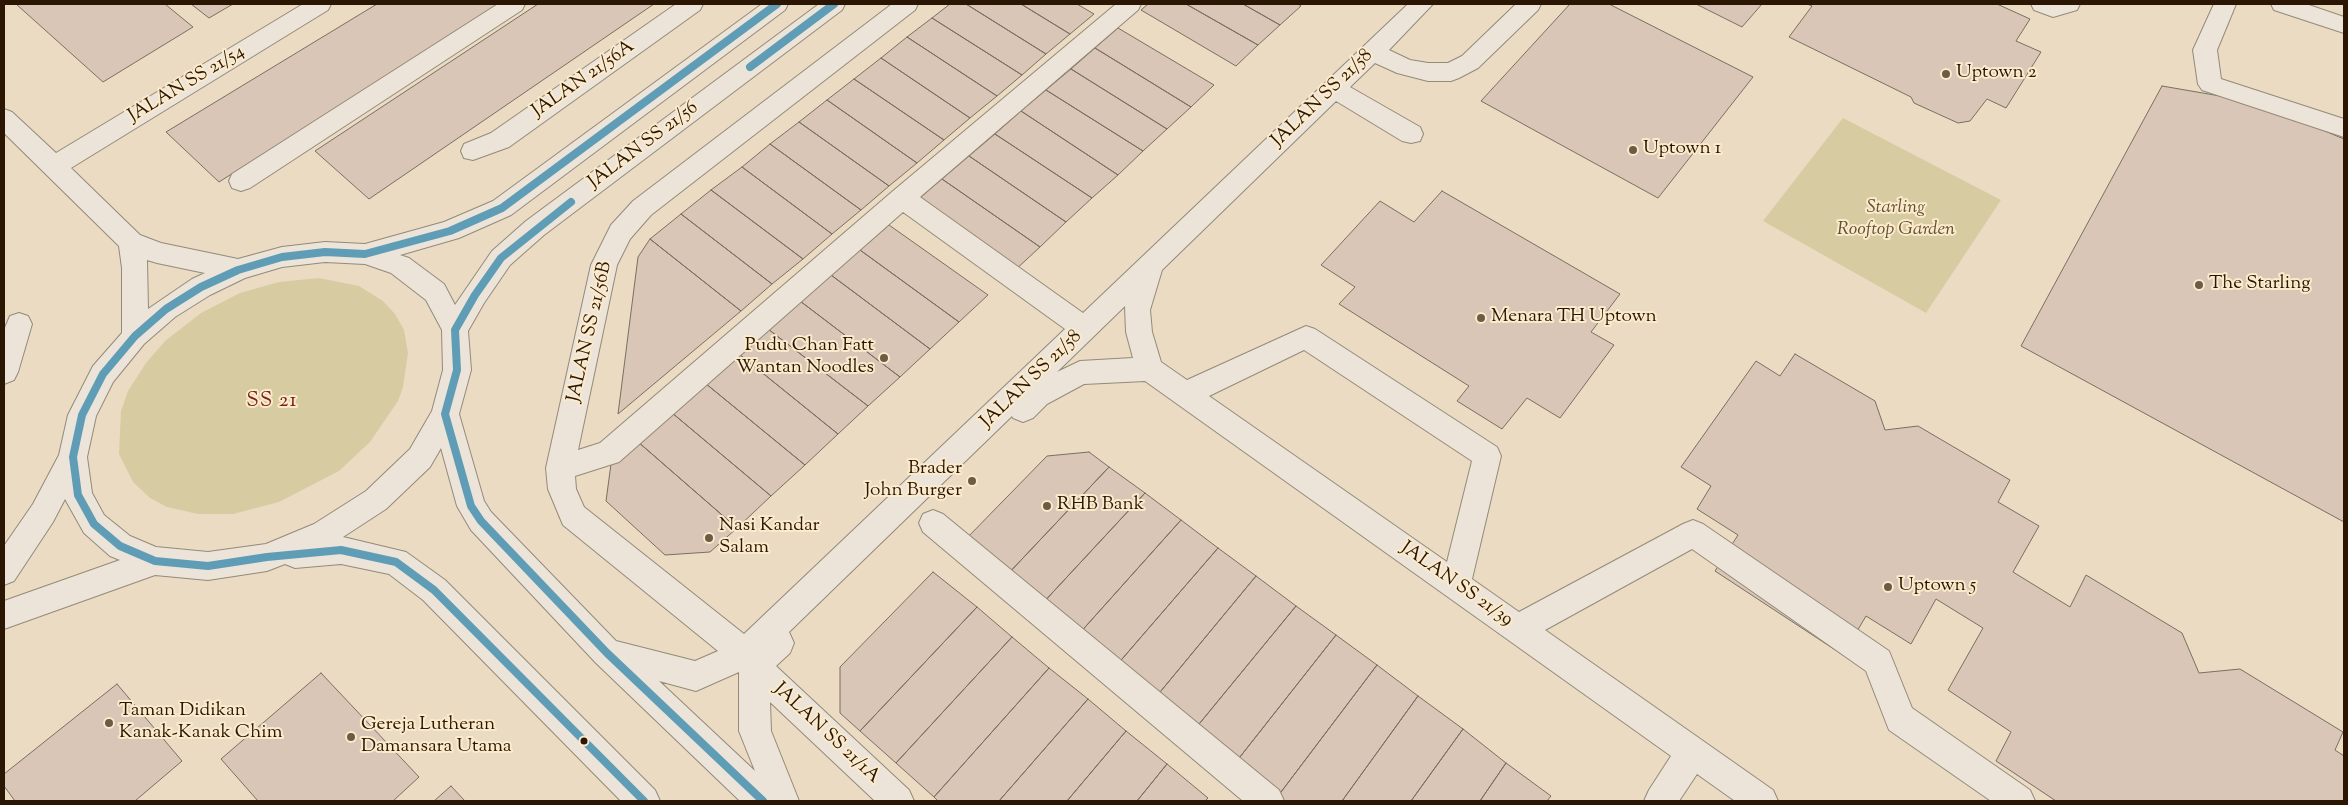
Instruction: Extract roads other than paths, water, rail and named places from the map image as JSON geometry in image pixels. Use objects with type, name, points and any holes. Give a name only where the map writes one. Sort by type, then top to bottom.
[{"type":"street","name":"JALAN SS 21/54","points":[[53,167],[320,4]]},
{"type":"street","points":[[241,181],[514,4]]},
{"type":"street","name":"JALAN 21/56A","points":[[473,151],[500,140],[692,4]]},
{"type":"street","name":"JALAN SS 21/56","points":[[366,254],[450,231],[502,208],[777,4]]},
{"type":"street","name":"JALAN SS 21/56","points":[[455,330],[475,295],[501,258],[535,228],[834,4]]},
{"type":"street","name":"JALAN SS 21/56B","points":[[750,660],[573,516],[562,489],[560,468],[604,266],[620,232],[642,208],[907,4]]},
{"type":"street","points":[[560,468],[609,452],[902,198],[1130,4]]},
{"type":"street","name":"JALAN SS 21/58","points":[[750,660],[1085,329],[1422,4]]},
{"type":"street","points":[[1372,52],[1405,68],[1428,72],[1450,72],[1470,62],[1530,4]]},
{"type":"street","points":[[2042,4],[2053,9],[2069,4]]},
{"type":"street","points":[[2225,4],[2205,50],[2210,84],[2344,128]]},
{"type":"street","points":[[2282,4],[2344,25]]},
{"type":"street","points":[[1334,89],[1411,134]]},
{"type":"street","points":[[4,118],[130,242],[157,253],[238,270]]},
{"type":"street","points":[[902,198],[1085,329]]},
{"type":"street","points":[[130,242],[135,268],[135,336]]},
{"type":"street","points":[[4,571],[43,513],[73,457],[82,415],[103,374],[135,336],[166,309],[194,291],[238,270],[282,256],[325,252],[366,254],[400,266],[435,292],[455,330],[457,370],[445,414],[420,458],[376,500],[324,534],[267,556]]},
{"type":"street","points":[[1149,268],[1137,310],[1139,332],[1149,369]]},
{"type":"street","points":[[4,372],[19,324]]},
{"type":"street","points":[[1185,394],[1306,337],[1487,456],[1456,585]]},
{"type":"street","name":"JALAN SS 21/58","points":[[607,653],[696,676],[750,660],[1038,396],[1080,373],[1149,369]]},
{"type":"street","name":"JALAN SS 21/39","points":[[1149,369],[1762,801]]},
{"type":"street","points":[[445,414],[471,506],[481,521],[607,653],[763,801]]},
{"type":"street","points":[[73,457],[78,495],[94,524],[120,546],[155,561],[208,566],[267,556],[341,550],[396,562],[434,590],[644,801]]},
{"type":"street","points":[[933,522],[1268,801]]},
{"type":"street","points":[[1517,629],[1693,533],[1878,661],[1900,719],[2019,801]]},
{"type":"street","points":[[4,615],[155,561]]},
{"type":"street","points":[[750,660],[755,731],[783,801]]},
{"type":"street","name":"JALAN SS 21/1A","points":[[750,660],[898,801]]},
{"type":"street","points":[[1660,801],[1692,751]]},
{"type":"place","name":"Uptown 2","points":[[1946,74]]},
{"type":"place","name":"Uptown 1","points":[[1633,150]]},
{"type":"place","name":"The Starling","points":[[2199,285]]},
{"type":"place","name":"Menara TH Uptown","points":[[1481,318]]},
{"type":"place","name":"Pudu Chan Fatt Wantan Noodles","points":[[884,358]]},
{"type":"place","name":"Brader John Burger","points":[[972,481]]},
{"type":"place","name":"RHB Bank","points":[[1047,506]]},
{"type":"place","name":"Nasi Kandar Salam","points":[[709,538]]},
{"type":"place","name":"Uptown 5","points":[[1888,587]]},
{"type":"place","name":"Taman Didikan Kanak-Kanak Chim","points":[[109,723]]},
{"type":"place","name":"Gereja Lutheran Damansara Utama","points":[[351,737]]},
{"type":"district","name":"SS 21","points":[[272,402]]},
{"type":"park label","name":"Starling Rooftop Garden","points":[[1896,220]]}]
